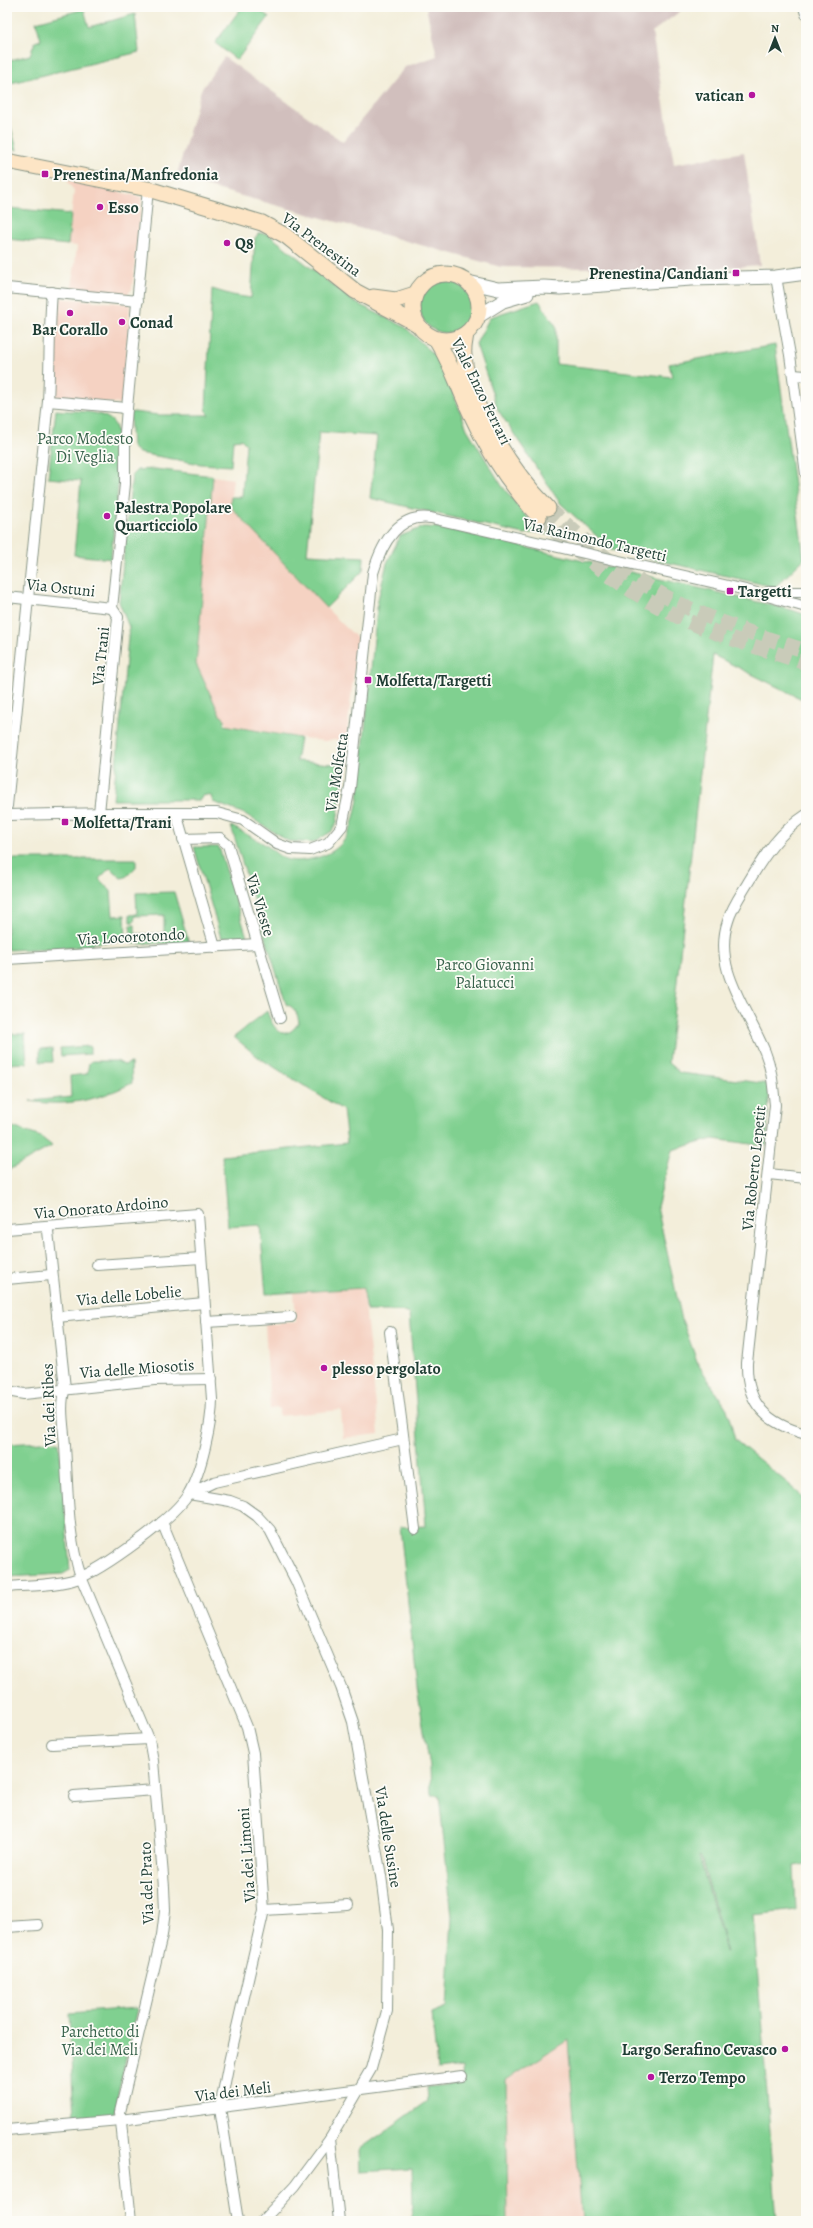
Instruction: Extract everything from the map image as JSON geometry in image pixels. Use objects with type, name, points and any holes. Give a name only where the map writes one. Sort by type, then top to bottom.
[{"type":"main road","name":"Via Prenestina","points":[[7,161],[148,189],[266,224],[300,246],[359,293],[417,324]]},
{"type":"main road","points":[[455,275],[468,282],[475,290],[479,300],[479,316],[475,324],[466,334],[450,340],[436,339],[425,332],[417,324],[413,307],[415,294],[425,283],[437,276],[455,275]]},
{"type":"main road","name":"Via Prenestina","points":[[359,293],[396,300],[415,294]]},
{"type":"main road","name":"Viale Enzo Ferrari","points":[[436,339],[450,362],[471,415],[493,456],[508,480],[543,513],[484,417],[466,369],[464,351],[466,334]]},
{"type":"street","points":[[804,7],[806,14]]},
{"type":"street","name":"Via Trani","points":[[99,813],[118,617],[112,608],[125,484],[125,434],[127,408],[148,189]]},
{"type":"street","points":[[479,316],[492,307],[510,298],[560,288],[691,279],[776,277],[806,273]]},
{"type":"street","points":[[776,277],[806,474]]},
{"type":"street","points":[[468,282],[505,289],[544,287],[560,288]]},
{"type":"street","points":[[7,288],[138,301]]},
{"type":"street","points":[[7,806],[48,401],[50,356],[48,337],[52,292]]},
{"type":"street","points":[[792,375],[806,376]]},
{"type":"street","points":[[48,401],[127,408]]},
{"type":"street","name":"Via Raimondo Targetti","points":[[426,517],[756,592],[806,607]]},
{"type":"street","name":"Via Molfetta","points":[[7,815],[217,813],[243,820],[277,844],[295,850],[319,848],[335,838],[345,818],[353,770],[373,572],[384,544],[394,531],[410,520],[426,517]]},
{"type":"street","name":"Via Raimondo Targetti","points":[[756,592],[806,592]]},
{"type":"street","points":[[793,592],[795,603]]},
{"type":"street","name":"Via Ostuni","points":[[7,597],[112,608]]},
{"type":"street","points":[[176,813],[215,947]]},
{"type":"street","name":"Via Roberto Lepetit","points":[[806,815],[792,824],[776,838],[761,860],[728,921],[724,945],[731,983],[755,1030],[771,1069],[775,1105],[769,1174],[747,1363],[748,1384],[756,1402],[768,1418],[785,1428],[806,1434]]},
{"type":"street","name":"Via Vieste","points":[[183,838],[215,837],[226,842],[280,1018]]},
{"type":"street","name":"Via Locorotondo","points":[[7,958],[257,944]]},
{"type":"street","points":[[769,1174],[806,1178]]},
{"type":"street","name":"Via Onorato Ardoino","points":[[7,1229],[198,1214],[201,1258]]},
{"type":"street","name":"Via dei Ribes","points":[[48,1231],[51,1275],[65,1388],[62,1396],[70,1527],[74,1558],[81,1577]]},
{"type":"street","points":[[97,1266],[201,1258],[211,1379],[211,1419],[200,1463],[189,1494]]},
{"type":"street","points":[[7,1279],[51,1275]]},
{"type":"street","name":"Via delle Lobelie","points":[[57,1317],[204,1303]]},
{"type":"street","points":[[206,1322],[291,1317]]},
{"type":"street","points":[[390,1332],[416,1529]]},
{"type":"street","name":"Via delle Miosotis","points":[[7,1391],[24,1394],[65,1388],[161,1380],[211,1379]]},
{"type":"street","points":[[7,1587],[59,1583],[81,1577],[135,1543],[162,1522],[189,1494],[212,1483],[403,1439]]},
{"type":"street","name":"Via delle Susine","points":[[189,1494],[220,1498],[237,1503],[252,1512],[268,1526],[296,1581],[341,1687],[353,1722],[381,1876],[389,1951],[387,2011],[372,2069],[330,2139],[295,2186],[262,2221]]},
{"type":"street","name":"Via dei Limoni","points":[[162,1522],[251,1738],[264,1881],[264,1910],[220,2108],[238,2221]]},
{"type":"street","name":"Via del Prato","points":[[81,1577],[149,1739],[153,1761],[164,1887],[164,1925],[120,2112],[131,2221]]},
{"type":"street","points":[[52,1744],[149,1739]]},
{"type":"street","points":[[74,1796],[155,1790]]},
{"type":"street","points":[[264,1910],[348,1905]]},
{"type":"street","points":[[7,1927],[38,1925]]},
{"type":"street","name":"Via dei Meli","points":[[7,2130],[120,2120],[462,2076]]},
{"type":"street","points":[[330,2139],[339,2221]]},
{"type":"shaded area","points":[[426,7],[686,7],[652,32],[674,164],[744,152],[760,265],[609,276],[607,268],[501,267],[176,178],[201,90],[224,57],[343,142],[405,67],[437,56]]},
{"type":"shaded area","points":[[67,180],[142,197],[132,289],[128,294],[72,289],[77,246],[68,245],[74,191]]},
{"type":"shaded area","points":[[57,298],[130,304],[123,404],[49,397]]},
{"type":"shaded area","points":[[213,476],[233,479],[230,506],[326,608],[358,639],[346,739],[323,741],[228,726],[225,719],[220,715],[196,664]]},
{"type":"shaded area","points":[[363,1288],[379,1434],[343,1438],[341,1410],[279,1416],[279,1408],[270,1409],[265,1325],[296,1322],[294,1292]]},
{"type":"shaded area","points":[[568,2039],[582,2221],[508,2221],[506,2080]]},
{"type":"green space","points":[[242,7],[255,7],[269,17],[237,60],[215,43]]},
{"type":"green space","points":[[84,9],[89,27],[135,14],[139,52],[7,84],[7,61],[30,55],[35,42],[41,40],[36,22]]},
{"type":"green space","points":[[7,112],[17,150],[7,148]]},
{"type":"green space","points":[[9,208],[71,214],[68,245],[7,239]]},
{"type":"green space","points":[[259,233],[268,234],[354,302],[405,327],[442,363],[467,429],[502,486],[531,522],[558,537],[538,532],[524,534],[370,498],[377,436],[319,432],[307,554],[364,557],[363,571],[326,608],[230,506],[231,497],[242,497],[246,444],[241,439],[233,440],[231,466],[201,464],[139,453],[132,447],[130,415],[133,412],[159,415],[209,415],[206,409],[212,289],[232,295],[251,298],[255,238]]},
{"type":"green space","points":[[446,281],[456,283],[464,289],[470,297],[472,307],[470,317],[464,325],[456,331],[446,333],[436,331],[428,325],[422,317],[420,307],[422,297],[428,289],[436,283]]},
{"type":"green space","points":[[539,301],[556,326],[556,364],[672,377],[669,364],[775,345],[804,559],[775,587],[612,550],[560,503],[498,410],[476,344],[490,317]]},
{"type":"green space","name":"Parco Modesto Di Veglia","points":[[56,410],[100,414],[112,421],[117,430],[119,445],[118,486],[111,559],[74,555],[81,481],[48,478]]},
{"type":"green space","points":[[155,469],[213,476],[196,664],[220,715],[225,719],[224,725],[300,738],[296,761],[345,765],[337,822],[332,831],[313,843],[288,841],[245,814],[213,802],[211,796],[203,795],[200,800],[113,800],[129,627],[119,602],[132,475],[137,470]]},
{"type":"green space","name":"Parco Giovanni Palatucci","points":[[424,527],[444,528],[792,610],[806,615],[806,701],[713,655],[668,1063],[680,1073],[770,1084],[766,1146],[713,1139],[672,1150],[657,1207],[682,1320],[698,1364],[727,1409],[735,1440],[796,1490],[806,1503],[806,1864],[794,1866],[796,1910],[753,1915],[777,2221],[582,2221],[568,2040],[506,2080],[508,2221],[410,2221],[413,2205],[412,2168],[361,2171],[360,2149],[428,2101],[427,2087],[463,2083],[462,2067],[437,2070],[432,2014],[447,2008],[452,1917],[439,1795],[431,1795],[430,1767],[417,1688],[400,1527],[426,1526],[409,1314],[401,1311],[367,1311],[363,1288],[266,1294],[260,1225],[228,1227],[222,1156],[347,1143],[343,1110],[258,1057],[234,1037],[267,1011],[276,1029],[280,1032],[289,1032],[294,1029],[299,1022],[295,1011],[292,1007],[286,1004],[231,826],[266,845],[283,858],[293,861],[307,860],[323,856],[340,845],[350,830],[358,799],[378,599],[387,563],[400,536]],"holes":[[[699,1856],[701,1857],[727,1951]]]},
{"type":"green space","points":[[194,847],[219,847],[247,937],[221,938]]},
{"type":"green space","points":[[9,859],[136,859],[136,867],[126,877],[121,878],[110,868],[99,879],[111,891],[113,916],[125,915],[126,941],[92,943],[92,947],[7,950],[7,881]]},
{"type":"green space","points":[[174,892],[189,943],[132,944],[130,925],[135,925],[135,934],[164,933],[164,915],[135,916],[134,922],[130,922],[130,915],[137,914],[136,893]]},
{"type":"green space","points":[[7,1034],[25,1034],[27,1063],[7,1064]]},
{"type":"green space","points":[[90,1046],[90,1054],[61,1056],[60,1048]]},
{"type":"green space","points":[[52,1048],[53,1062],[40,1062],[40,1049]]},
{"type":"green space","points":[[92,1061],[117,1061],[124,1065],[131,1063],[132,1083],[107,1094],[82,1101],[44,1103],[30,1101],[71,1097],[70,1076],[87,1074],[89,1063]]},
{"type":"green space","points":[[7,1125],[41,1137],[52,1146],[7,1171]]},
{"type":"green space","points":[[59,1441],[70,1570],[63,1574],[7,1577],[7,1444]]},
{"type":"green space","name":"Parchetto di Via dei Meli","points":[[137,2008],[113,2117],[74,2119],[69,2013]]},
{"type":"tunnel","points":[[548,508],[607,559],[665,596],[724,623],[806,651]]},
{"type":"tunnel","points":[[539,517],[569,544],[601,569],[651,603],[685,620],[719,634],[806,663]]},
{"type":"place","name":"vatican","points":[[752,95]]},
{"type":"place","name":"Prenestina/Manfredonia","points":[[45,174]]},
{"type":"place","name":"Esso","points":[[100,207]]},
{"type":"place","name":"Q8","points":[[227,243]]},
{"type":"place","name":"Prenestina/Candiani","points":[[736,273]]},
{"type":"place","name":"Bar Corallo","points":[[70,313]]},
{"type":"place","name":"Conad","points":[[122,322]]},
{"type":"place","name":"Palestra Popolare Quarticciolo","points":[[107,516]]},
{"type":"place","name":"Targetti","points":[[730,591]]},
{"type":"place","name":"Molfetta/Targetti","points":[[368,680]]},
{"type":"place","name":"Molfetta/Trani","points":[[65,822]]},
{"type":"place","name":"plesso pergolato","points":[[324,1368]]},
{"type":"place","name":"Largo Serafino Cevasco","points":[[785,2049]]},
{"type":"place","name":"Terzo Tempo","points":[[651,2077]]}]
